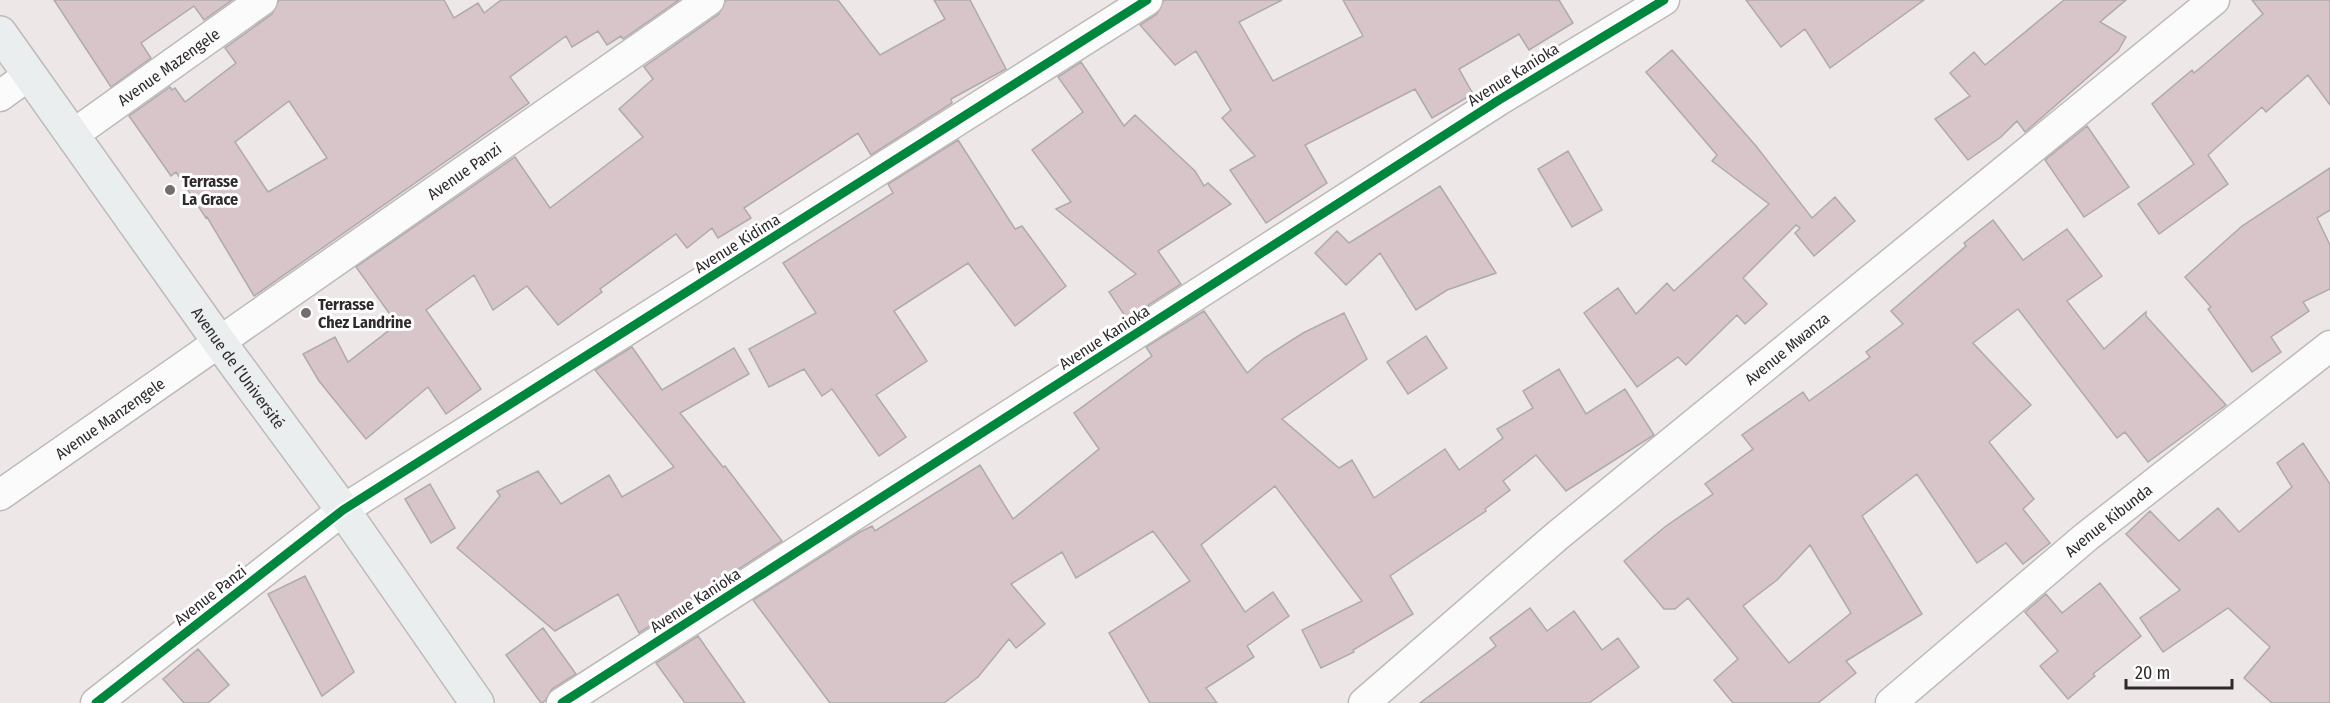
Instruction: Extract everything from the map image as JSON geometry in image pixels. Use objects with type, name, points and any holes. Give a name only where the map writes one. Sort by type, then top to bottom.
[{"type":"main road","name":"Avenue de l’Université","points":[[0,33],[74,134],[220,343],[343,510],[477,703]]},
{"type":"street","name":"Avenue Mazengele","points":[[74,134],[262,0]]},
{"type":"street","name":"Avenue Panzi","points":[[220,343],[709,0]]},
{"type":"street","name":"Avenue Kidima","points":[[343,510],[1146,0]]},
{"type":"street","name":"Avenue Kanioka","points":[[562,703],[1488,107],[1664,0]]},
{"type":"street","name":"Avenue Mwanza","points":[[1364,703],[1557,536],[2214,0]]},
{"type":"street","points":[[0,96],[30,74]]},
{"type":"street","name":"Avenue Manzengele","points":[[0,495],[220,343]]},
{"type":"street","name":"Avenue Kibunda","points":[[1891,703],[2086,537],[2330,346]]},
{"type":"street","name":"Avenue Panzi","points":[[96,703],[343,510]]},
{"type":"building","points":[[54,0],[232,0],[204,20],[194,6],[141,43],[151,58],[111,87]]},
{"type":"building","points":[[279,0],[444,0],[454,18],[478,3],[484,13],[501,0],[679,0],[623,39],[621,36],[607,45],[598,31],[572,47],[566,36],[510,77],[529,103],[254,296],[207,217],[176,172],[171,176],[129,116],[170,87],[172,90],[175,88],[185,102],[236,63],[225,48],[272,14]],"holes":[[[289,101],[327,158],[268,192],[235,142]]]},
{"type":"building","points":[[726,0],[838,0],[880,55],[945,19],[934,0],[970,0],[1006,69],[951,99],[952,103],[871,155],[858,133],[744,208],[751,218],[718,238],[712,228],[687,248],[676,234],[600,289],[602,292],[558,325],[527,286],[493,310],[474,275],[426,310],[481,389],[446,414],[428,387],[366,439],[319,381],[303,354],[335,337],[348,362],[397,324],[356,267],[515,157],[550,208],[643,137],[619,109],[653,79],[644,67],[719,14]]},
{"type":"building","points":[[1164,0],[1282,0],[1239,22],[1273,81],[1363,36],[1343,0],[1559,0],[1573,23],[1529,50],[1519,34],[1459,69],[1473,94],[1432,118],[1415,89],[1305,145],[1327,183],[1266,223],[1230,170],[1255,156],[1222,118],[1231,110],[1196,51],[1175,65],[1140,25],[1157,14]]},
{"type":"building","points":[[1746,0],[1924,0],[1830,68],[1805,29],[1781,47]]},
{"type":"building","points":[[2064,0],[2126,0],[2100,22],[2126,37],[2118,51],[2025,132],[2017,121],[2001,137],[1968,160],[1935,119],[1970,96],[1950,73],[1974,52],[1985,65]]},
{"type":"building","points":[[2252,0],[2330,0],[2330,105],[2308,75],[2266,112],[2262,107],[2208,155],[2228,184],[2159,234],[2138,204],[2194,164],[2152,104],[2192,70],[2194,73],[2263,14]]},
{"type":"building","points":[[1672,50],[1756,146],[1812,218],[1835,197],[1855,221],[1814,256],[1795,233],[1800,228],[1796,225],[1743,278],[1767,304],[1745,324],[1737,315],[1686,365],[1678,357],[1637,387],[1584,313],[1618,288],[1636,314],[1667,283],[1674,291],[1769,204],[1712,161],[1717,155],[1646,72]]},
{"type":"building","points":[[1081,62],[1124,126],[1135,115],[1195,171],[1204,186],[1208,183],[1231,204],[1158,251],[1181,284],[1127,319],[1109,292],[1136,274],[1056,209],[1071,202],[1032,150],[1083,112],[1058,77]]},
{"type":"building","points":[[2087,126],[2129,187],[2084,217],[2045,160]]},
{"type":"building","points":[[958,140],[1015,229],[1022,226],[1066,286],[1015,326],[968,263],[894,311],[927,361],[876,395],[906,437],[879,456],[832,389],[822,396],[804,369],[769,387],[749,349],[816,313],[783,263],[893,193],[888,184]]},
{"type":"building","points":[[1568,151],[1602,210],[1572,227],[1538,169]]},
{"type":"building","points":[[2330,168],[2330,210],[2317,218],[2330,245],[2330,289],[2303,302],[2309,311],[2271,337],[2281,352],[2252,372],[2208,309],[2211,307],[2185,277],[2242,226]]},
{"type":"building","points":[[1440,186],[1496,273],[1447,290],[1416,310],[1380,253],[1346,285],[1315,253],[1337,231],[1349,243]]},
{"type":"building","points":[[1993,220],[2023,260],[2067,229],[2102,276],[2067,301],[2104,349],[2146,312],[2146,316],[2226,405],[2148,462],[2125,432],[2117,438],[2018,309],[1973,343],[2031,405],[1989,442],[2034,499],[2023,509],[2050,543],[2023,564],[2006,543],[1977,563],[1917,474],[1862,516],[1922,614],[1846,661],[1856,673],[1818,703],[1733,703],[1714,680],[1738,659],[1688,598],[1675,609],[1664,609],[1624,561],[1666,526],[1713,494],[1705,484],[1753,449],[1742,435],[1803,392],[1809,401],[1870,357],[1866,352],[1903,324],[1891,311],[1966,246],[1964,243]],"holes":[[[1810,545],[1851,613],[1789,663],[1743,606],[1777,580]]]},
{"type":"building","points":[[1204,311],[1247,373],[1264,358],[1303,333],[1344,313],[1367,359],[1282,419],[1339,468],[1352,460],[1374,498],[1445,449],[1459,470],[1503,438],[1497,429],[1533,408],[1523,391],[1559,369],[1586,414],[1625,389],[1654,435],[1566,491],[1536,455],[1503,481],[1510,490],[1485,509],[1486,511],[1390,576],[1413,614],[1353,650],[1354,652],[1321,668],[1302,630],[1362,601],[1275,486],[1201,545],[1245,612],[1273,592],[1289,616],[1247,646],[1254,657],[1206,688],[1217,703],[1150,703],[1109,633],[1190,581],[1153,531],[1076,578],[1062,552],[1011,584],[1045,624],[1016,648],[1009,639],[978,677],[944,703],[830,703],[753,600],[860,532],[872,526],[875,531],[980,465],[1013,519],[1099,449],[1074,413],[1152,356],[1146,347]]},
{"type":"building","points":[[1426,336],[1447,368],[1408,394],[1387,362]]},
{"type":"building","points":[[632,347],[662,390],[734,348],[749,374],[680,413],[723,467],[725,466],[782,541],[639,633],[618,594],[555,631],[457,548],[500,496],[497,491],[538,471],[561,504],[609,475],[622,497],[674,467],[595,370]]},
{"type":"building","points":[[2303,443],[2330,484],[2330,703],[2272,703],[2244,678],[2270,647],[2228,608],[2163,652],[2140,618],[2180,590],[2126,534],[2150,511],[2179,541],[2218,508],[2239,532],[2292,487],[2277,463]]},
{"type":"building","points":[[430,484],[455,528],[431,543],[405,499]]},
{"type":"building","points":[[305,576],[354,672],[322,696],[268,594]]},
{"type":"building","points":[[2100,583],[2141,636],[2093,674],[2095,676],[2068,699],[2040,666],[2058,651],[2025,612],[2046,594],[2062,613]]},
{"type":"building","points":[[1530,608],[1547,631],[1574,611],[1602,650],[1618,638],[1639,667],[1589,703],[1420,703],[1496,646],[1490,638]]},
{"type":"building","points":[[543,628],[576,674],[552,689],[545,701],[541,703],[506,655]]},
{"type":"building","points":[[698,636],[745,703],[685,703],[656,663]]},
{"type":"building","points":[[198,649],[229,685],[208,703],[184,703],[163,679]]},
{"type":"cycle path","points":[[96,703],[343,510],[1147,0]]},
{"type":"cycle path","points":[[562,703],[1499,100],[1664,0]]},
{"type":"place","name":"Terrasse La Grace","points":[[170,190]]},
{"type":"place","name":"Terrasse Chez Landrine","points":[[306,313]]}]
